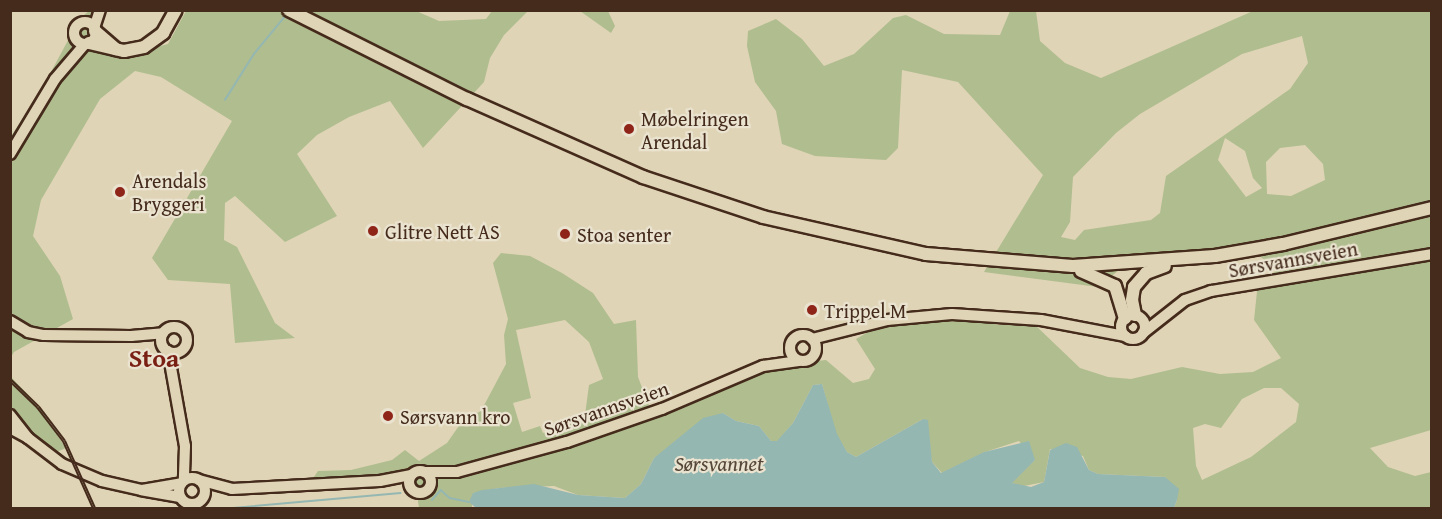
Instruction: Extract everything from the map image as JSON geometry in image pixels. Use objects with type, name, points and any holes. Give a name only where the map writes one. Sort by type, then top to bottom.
[{"type":"highway","points":[[87,44],[117,50],[135,50],[155,40],[176,10]]},
{"type":"highway","points":[[289,10],[301,13],[555,140],[643,177],[858,240],[983,258],[1033,262],[1113,265],[1215,256]]},
{"type":"highway","points":[[95,29],[117,50]]},
{"type":"highway","points":[[1033,262],[1117,258],[1231,248],[1431,201]]},
{"type":"highway","points":[[1130,318],[1134,287],[1146,273],[1215,256],[1284,244],[1431,208]]},
{"type":"highway","points":[[1033,262],[1093,273],[1110,282],[1120,294],[1130,318]]},
{"type":"main road","points":[[10,154],[63,68],[75,27],[98,10]]},
{"type":"main road","points":[[63,68],[87,44],[95,29],[98,10]]},
{"type":"main road","points":[[84,22],[95,29]]},
{"type":"main road","points":[[74,35],[87,44]]},
{"type":"main road","name":"Sørsvannsveien","points":[[1143,333],[1191,297],[1211,291],[1431,254]]},
{"type":"main road","name":"Sørsvannsveien","points":[[812,339],[887,320],[952,314],[1041,320],[1125,336]]},
{"type":"main road","name":"Sørsvannsveien","points":[[1095,330],[1130,318],[1166,314]]},
{"type":"main road","points":[[1130,318],[1145,326],[1143,333],[1135,339],[1125,336],[1130,318]]},
{"type":"main road","points":[[10,321],[36,334],[130,336],[163,333],[171,327],[183,331],[187,339],[174,379]]},
{"type":"main road","name":"Sørsvannsveien","points":[[815,353],[845,332]]},
{"type":"main road","points":[[163,333],[174,379],[190,480],[180,497]]},
{"type":"main road","points":[[130,336],[166,350],[182,350]]},
{"type":"main road","points":[[801,336],[812,339],[815,353],[809,360],[799,361],[792,355],[791,343],[801,336]]},
{"type":"main road","name":"Sørsvannsveien","points":[[762,366],[791,343]]},
{"type":"main road","name":"Sørsvannsveien","points":[[430,487],[456,472],[612,428],[762,366],[799,361]]},
{"type":"main road","points":[[10,415],[28,438]]},
{"type":"main road","points":[[10,428],[28,438],[62,464],[102,481],[180,497],[192,504],[203,497],[232,489],[380,482],[424,472],[430,477],[430,487],[420,493],[410,488],[380,482]]},
{"type":"main road","name":"Sørsvannsveien","points":[[424,472],[456,472]]},
{"type":"main road","points":[[410,488],[411,475]]},
{"type":"main road","points":[[190,480],[204,486],[203,497]]},
{"type":"main road","points":[[142,490],[190,480],[232,489]]},
{"type":"green space","points":[[414,10],[439,21],[486,19],[492,11],[528,11],[504,35],[490,58],[484,82],[423,148],[390,101],[349,117],[317,135],[297,154],[337,216],[285,242],[235,196],[225,203],[224,240],[237,247],[275,323],[295,338],[235,343],[230,284],[168,280],[152,258],[232,121],[161,77],[135,71],[100,99],[41,200],[33,236],[60,276],[73,319],[14,352],[11,357],[11,136],[37,98],[80,18],[89,11],[102,11],[97,26],[105,45],[138,52],[168,44],[186,11]]},
{"type":"green space","points":[[580,11],[608,11],[615,26],[611,33]]},
{"type":"green space","points":[[1010,11],[1036,11],[1040,41],[1065,63],[1101,78],[1253,11],[1431,11],[1431,430],[1370,448],[1388,467],[1415,476],[1431,472],[1431,508],[1174,508],[1177,500],[1165,477],[1098,474],[1089,470],[1083,456],[1050,449],[1044,482],[1019,487],[1012,483],[1013,479],[1035,460],[1019,441],[985,452],[942,473],[932,462],[923,419],[856,457],[847,452],[836,434],[822,384],[813,385],[793,423],[778,441],[771,441],[759,426],[736,421],[723,413],[654,458],[641,484],[625,498],[578,495],[554,486],[499,488],[473,493],[472,507],[476,508],[419,508],[416,487],[389,480],[309,484],[318,471],[351,470],[392,460],[405,450],[419,461],[447,443],[463,420],[481,411],[506,364],[504,335],[508,319],[493,263],[501,253],[530,256],[562,273],[593,293],[614,324],[636,320],[638,377],[651,411],[771,366],[826,360],[853,383],[869,379],[875,369],[856,339],[884,323],[958,313],[998,325],[1034,324],[1080,368],[1108,377],[1131,379],[1182,367],[1220,374],[1253,372],[1281,358],[1254,320],[1258,282],[1278,270],[1258,255],[1229,252],[1124,266],[1098,287],[984,272],[1043,175],[958,82],[902,70],[898,148],[886,160],[815,156],[782,144],[776,111],[755,82],[747,46],[748,31],[776,19],[802,39],[824,66],[854,54],[893,18],[906,15],[944,34],[1000,35]],"holes":[[[1302,36],[1308,63],[1290,89],[1166,176],[1160,213],[1151,220],[1084,230],[1075,240],[1061,237],[1070,222],[1073,177],[1116,133],[1140,114],[1242,54]],[[1225,138],[1245,151],[1253,178],[1262,188],[1246,197],[1218,160]],[[1305,145],[1323,164],[1325,180],[1291,196],[1267,194],[1266,162],[1280,148]],[[565,320],[589,342],[603,379],[589,385],[585,415],[543,433],[540,426],[522,432],[513,403],[531,398],[516,330]],[[1264,388],[1281,388],[1299,404],[1296,422],[1251,457],[1202,480],[1196,466],[1193,428],[1205,424],[1221,428],[1242,399]]]},
{"type":"green space","points":[[10,376],[37,404],[66,448],[49,455],[11,423]]},
{"type":"water","name":"Sørsvannet","points":[[822,384],[837,434],[847,452],[856,457],[923,419],[928,420],[932,462],[941,473],[984,452],[1029,441],[1035,460],[1012,483],[1031,487],[1044,482],[1050,450],[1066,443],[1077,447],[1089,470],[1098,474],[1165,477],[1179,489],[1177,500],[1174,508],[476,508],[469,502],[473,493],[482,490],[534,484],[578,495],[625,498],[641,484],[654,458],[703,418],[723,413],[736,421],[759,426],[771,441],[777,441],[793,423],[813,385]]},
{"type":"waterway","points":[[225,100],[254,54],[287,14]]},
{"type":"waterway","points":[[432,500],[441,490],[450,498],[469,502]]},
{"type":"waterway","points":[[233,508],[400,493]]},
{"type":"railway","points":[[10,380],[38,407],[64,441],[94,508]]},
{"type":"place","name":"Møbelringen Arendal","points":[[629,129]]},
{"type":"place","name":"Arendals Bryggeri","points":[[120,192]]},
{"type":"place","name":"Glitre Nett AS","points":[[373,231]]},
{"type":"place","name":"Stoa senter","points":[[565,234]]},
{"type":"place","name":"Trippel M","points":[[812,310]]},
{"type":"place","name":"Sørsvann kro","points":[[388,416]]},
{"type":"district","name":"Stoa","points":[[154,358]]}]
